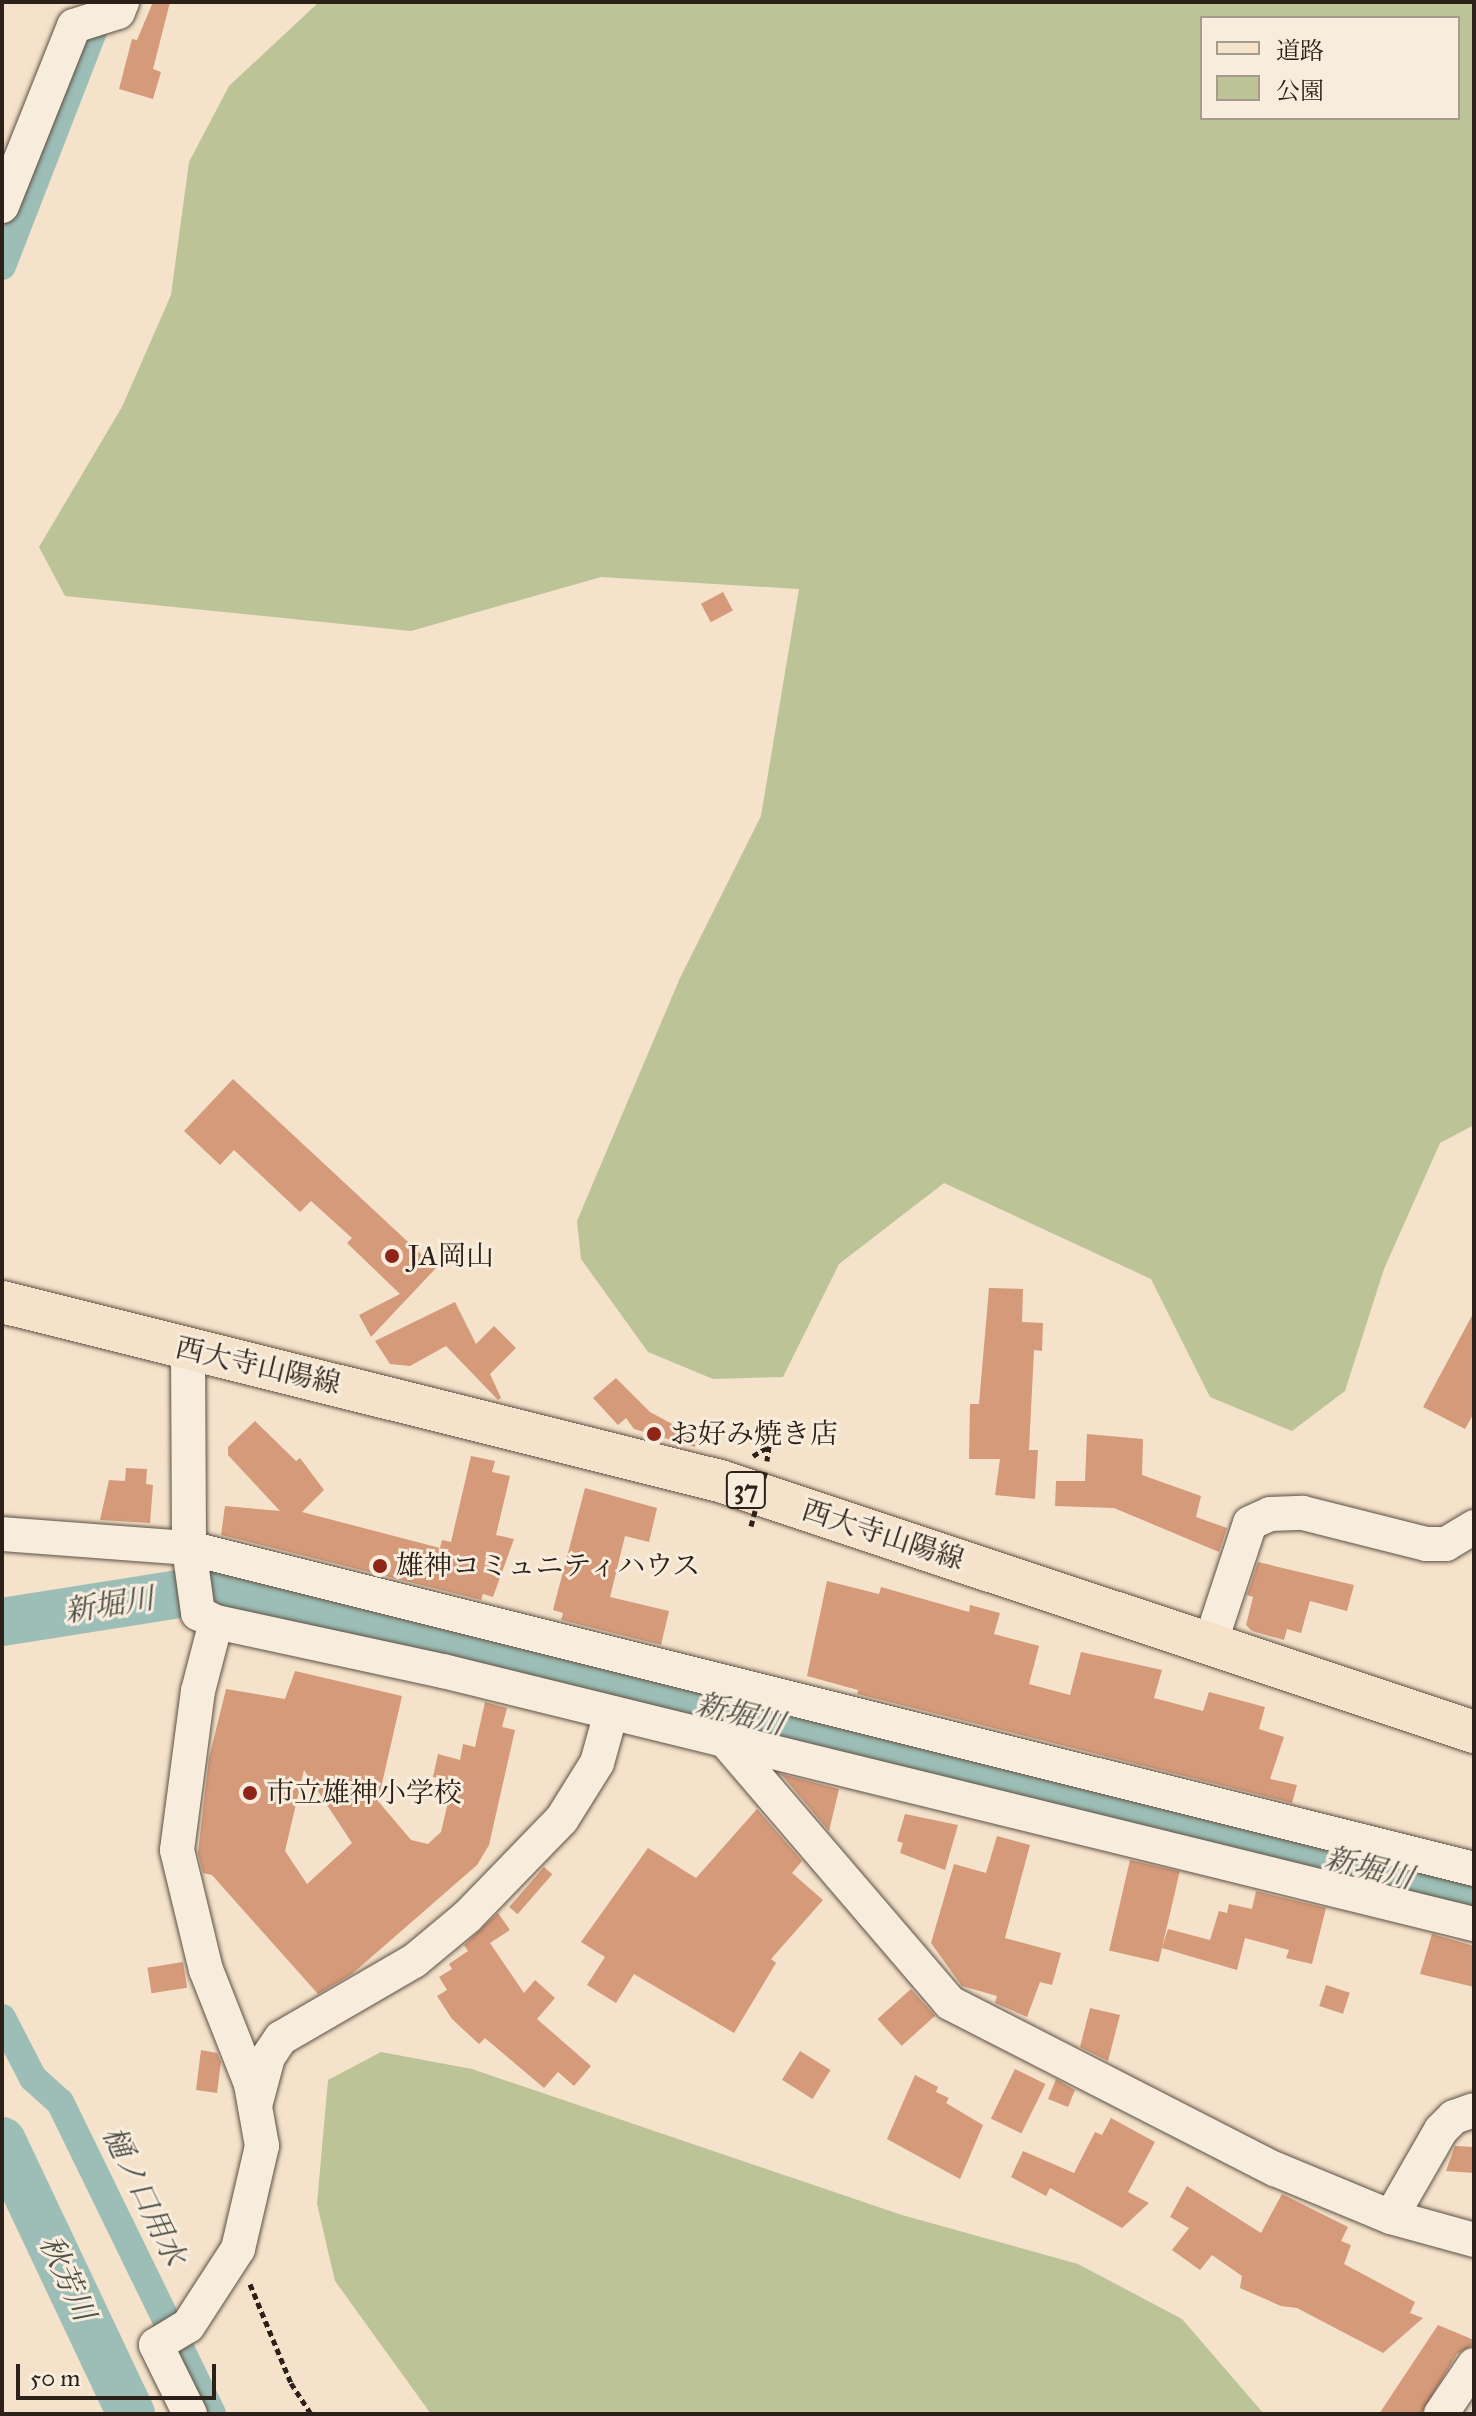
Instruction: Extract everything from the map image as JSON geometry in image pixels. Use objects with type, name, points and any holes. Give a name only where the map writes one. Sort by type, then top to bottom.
[{"type":"main road","name":"西大寺山陽線","points":[[2,1302],[720,1481],[1474,1732]]},
{"type":"street","points":[[2,206],[76,14],[118,12],[122,2]]},
{"type":"street","points":[[188,1350],[189,1553],[207,1617],[177,1850],[206,1970],[255,2107],[262,2146],[238,2249],[188,2326],[156,2345],[190,2414]]},
{"type":"street","points":[[1210,1644],[1250,1523],[1270,1514],[1303,1513],[1426,1544],[1446,1544],[1474,1527]]},
{"type":"street","points":[[2,1534],[189,1553],[448,1644],[611,1713],[723,1738],[776,1725],[1256,1840],[1474,1924]]},
{"type":"street","points":[[207,1617],[448,1644],[1256,1840],[1474,1869]]},
{"type":"street","points":[[255,2107],[268,2057],[281,2038],[414,1961],[467,1917],[562,1819],[597,1763],[611,1713]]},
{"type":"street","points":[[723,1738],[950,2003],[1275,2169],[1391,2217],[1474,2240]]},
{"type":"street","points":[[1391,2217],[1441,2130],[1454,2117],[1474,2110]]},
{"type":"street","points":[[1441,2414],[1474,2365]]},
{"type":"path","points":[[751,1526],[766,1470]]},
{"type":"path","points":[[238,2249],[273,2342],[311,2414]]},
{"type":"green space","points":[[319,2],[1474,2],[1474,1125],[1440,1143],[1384,1269],[1345,1391],[1292,1431],[1210,1397],[1151,1279],[944,1183],[839,1264],[783,1377],[713,1379],[648,1352],[581,1259],[577,1221],[680,978],[761,816],[799,589],[601,577],[411,631],[65,596],[39,547],[122,407],[171,295],[189,162],[229,86]]},
{"type":"green space","points":[[381,2052],[472,2069],[902,2215],[1078,2264],[1182,2319],[1264,2414],[431,2414],[335,2281],[317,2204],[328,2080]]},
{"type":"building","points":[[153,2],[170,2],[153,69],[161,72],[153,99],[119,89],[132,39],[137,40]]},
{"type":"building","points":[[723,592],[733,611],[711,622],[701,604]]},
{"type":"building","points":[[233,1079],[436,1268],[371,1337],[359,1315],[400,1294],[347,1243],[352,1238],[311,1201],[300,1212],[234,1150],[220,1165],[184,1131]]},
{"type":"building","points":[[989,1288],[1023,1289],[1022,1322],[1043,1323],[1042,1351],[1034,1350],[1029,1450],[1038,1450],[1035,1499],[995,1495],[1000,1459],[969,1459],[970,1404],[979,1404]]},
{"type":"building","points":[[455,1302],[476,1344],[494,1326],[516,1348],[490,1374],[501,1398],[498,1400],[446,1346],[410,1366],[390,1364],[375,1341]]},
{"type":"building","points":[[1474,1312],[1474,1413],[1465,1429],[1423,1407]]},
{"type":"building","points":[[616,1378],[650,1412],[698,1438],[695,1447],[634,1429],[626,1418],[618,1425],[593,1398]]},
{"type":"building","points":[[255,1421],[296,1461],[300,1458],[324,1490],[302,1512],[440,1548],[442,1540],[451,1542],[471,1456],[495,1461],[492,1472],[510,1476],[496,1535],[514,1539],[493,1597],[483,1594],[481,1600],[221,1535],[225,1506],[280,1511],[228,1455],[228,1447]]},
{"type":"building","points":[[1087,1434],[1143,1439],[1142,1475],[1201,1496],[1196,1517],[1227,1528],[1219,1552],[1114,1508],[1055,1506],[1056,1481],[1085,1481]]},
{"type":"building","points":[[126,1468],[147,1469],[146,1484],[153,1485],[150,1523],[100,1520],[109,1480],[125,1481]]},
{"type":"building","points":[[585,1488],[657,1508],[649,1542],[625,1536],[610,1597],[669,1611],[661,1645],[561,1620],[563,1613],[553,1610]]},
{"type":"building","points":[[1258,1562],[1354,1585],[1347,1611],[1310,1601],[1301,1633],[1287,1629],[1284,1640],[1252,1631],[1246,1625],[1253,1597],[1247,1595]]},
{"type":"building","points":[[827,1581],[879,1594],[881,1587],[969,1612],[970,1605],[1000,1613],[994,1634],[1039,1646],[1029,1684],[1070,1695],[1081,1652],[1162,1670],[1154,1698],[1203,1711],[1209,1692],[1265,1707],[1259,1729],[1284,1737],[1270,1779],[1297,1785],[1292,1803],[857,1694],[858,1690],[807,1676]]},
{"type":"building","points":[[295,1671],[402,1696],[378,1801],[411,1840],[428,1844],[441,1832],[453,1781],[433,1777],[438,1754],[460,1760],[463,1744],[475,1747],[485,1702],[507,1708],[502,1727],[515,1730],[489,1845],[477,1865],[352,1974],[318,1994],[212,1875],[203,1873],[198,1853],[209,1758],[226,1689],[285,1699]],"holes":[[[304,1770],[352,1843],[307,1884],[285,1851]]]},
{"type":"building","points":[[781,1774],[839,1789],[829,1831]]},
{"type":"building","points":[[757,1809],[802,1861],[792,1873],[823,1900],[771,1959],[776,1963],[734,2033],[634,1974],[616,2003],[587,1985],[605,1957],[581,1942],[648,1848],[696,1878]]},
{"type":"building","points":[[905,1814],[958,1825],[945,1870],[900,1853],[903,1843],[897,1841]]},
{"type":"building","points":[[997,1836],[1030,1845],[1005,1938],[1061,1953],[1052,1985],[1040,1982],[1027,2017],[995,2003],[997,1996],[962,1986],[931,1943],[954,1864],[986,1873]]},
{"type":"building","points":[[1130,1860],[1180,1871],[1159,1962],[1109,1951]]},
{"type":"building","points":[[544,1867],[552,1874],[518,1914],[509,1907]]},
{"type":"building","points":[[1256,1891],[1326,1908],[1312,1964],[1286,1958],[1289,1950],[1245,1938],[1237,1970],[1162,1948],[1168,1929],[1210,1940],[1219,1911],[1227,1913],[1229,1904],[1252,1909]]},
{"type":"building","points":[[498,1913],[510,1930],[490,1943],[524,1993],[535,1980],[555,1998],[537,2019],[591,2066],[574,2086],[558,2072],[544,2088],[485,2038],[479,2044],[452,2019],[437,1996],[447,1990],[439,1977],[452,1969],[449,1964],[468,1951],[464,1945]]},
{"type":"building","points":[[1432,1934],[1474,1946],[1474,1987],[1420,1974]]},
{"type":"building","points":[[183,1962],[187,1988],[152,1993],[147,1968]]},
{"type":"building","points":[[1326,1985],[1350,1993],[1343,2014],[1319,2006]]},
{"type":"building","points":[[911,1989],[935,2016],[902,2046],[878,2019]]},
{"type":"building","points":[[1090,2008],[1120,2015],[1108,2061],[1080,2047]]},
{"type":"building","points":[[201,2050],[217,2053],[221,2062],[217,2093],[196,2090]]},
{"type":"building","points":[[800,2051],[831,2070],[813,2099],[782,2080]]},
{"type":"building","points":[[1015,2069],[1046,2084],[1021,2133],[991,2118]]},
{"type":"building","points":[[915,2075],[938,2087],[936,2092],[949,2098],[946,2103],[983,2125],[960,2179],[887,2139]]},
{"type":"building","points":[[1056,2079],[1075,2090],[1068,2107],[1048,2099]]},
{"type":"building","points":[[1111,2118],[1155,2142],[1128,2192],[1149,2203],[1122,2228],[1050,2188],[1046,2196],[1011,2177],[1023,2151],[1074,2173],[1095,2132],[1102,2135]]},
{"type":"building","points":[[1455,2146],[1474,2147],[1474,2173],[1446,2171]]},
{"type":"building","points":[[1187,2186],[1261,2233],[1282,2194],[1348,2227],[1341,2241],[1351,2245],[1344,2264],[1415,2302],[1410,2313],[1423,2318],[1383,2353],[1297,2308],[1281,2306],[1240,2288],[1242,2276],[1212,2255],[1200,2270],[1172,2250],[1189,2228],[1170,2217]]},
{"type":"building","points":[[1438,2325],[1474,2340],[1473,2345],[1457,2354],[1421,2414],[1379,2414]]},
{"type":"waterway","name":"樋ノ口用水","points":[[2,266],[104,3]]},
{"type":"waterway","name":"新堀川","points":[[2,1622],[223,1587],[1474,1894]]},
{"type":"waterway","name":"樋ノ口用水","points":[[2,2018],[33,2078],[60,2102],[212,2414]]},
{"type":"waterway","name":"秋芳川","points":[[2,2141],[131,2414]]},
{"type":"place","name":"JA岡山","points":[[392,1256]]},
{"type":"place","name":"お好み焼き店","points":[[654,1434]]},
{"type":"place","name":"雄神コミュニティハウス","points":[[380,1566]]},
{"type":"place","name":"市立雄神小学校","points":[[250,1793]]}]
